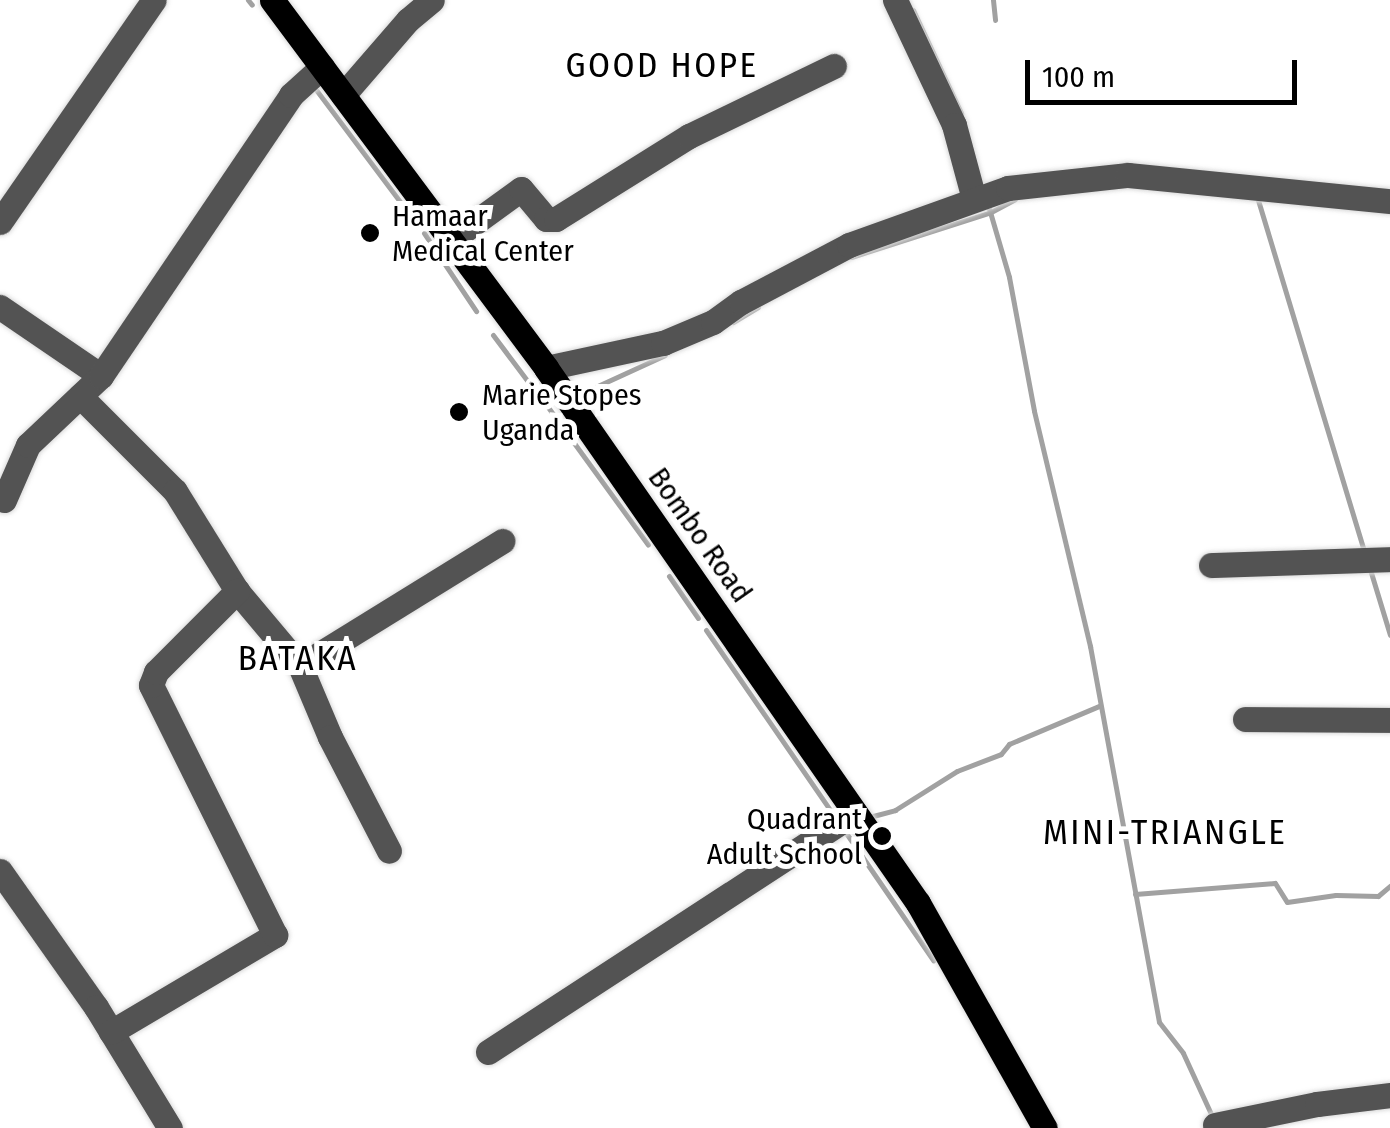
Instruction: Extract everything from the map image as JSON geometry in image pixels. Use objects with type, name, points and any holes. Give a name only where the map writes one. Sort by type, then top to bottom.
[{"type":"main road","name":"Bombo Road","points":[[272,0],[546,368],[918,903],[1045,1128]]},
{"type":"street","points":[[0,222],[154,0]]},
{"type":"street","points":[[343,94],[408,20],[432,0]]},
{"type":"street","points":[[895,0],[985,196]]},
{"type":"street","points":[[452,239],[521,190],[546,219],[556,220],[690,136],[834,66]]},
{"type":"street","points":[[4,500],[28,445],[101,376],[291,94],[322,67]]},
{"type":"street","points":[[546,368],[627,354],[674,339],[713,322],[742,302],[850,245],[985,196],[1063,178],[1128,175],[1390,201]]},
{"type":"street","points":[[0,307],[101,376]]},
{"type":"street","points":[[80,396],[175,491],[237,591],[300,666],[330,737],[389,851]]},
{"type":"street","points":[[300,666],[502,541]]},
{"type":"street","points":[[1211,565],[1390,559]]},
{"type":"street","points":[[111,1032],[276,936],[151,685],[156,672],[237,591]]},
{"type":"street","points":[[1245,719],[1390,720]]},
{"type":"street","points":[[488,1052],[855,814]]},
{"type":"street","points":[[0,871],[111,1032],[170,1128]]},
{"type":"street","points":[[1215,1125],[1317,1104],[1390,1095]]},
{"type":"waterway","points":[[248,0],[252,5]]},
{"type":"waterway","points":[[993,0],[995,20]]},
{"type":"waterway","points":[[913,10],[961,113]]},
{"type":"waterway","points":[[317,91],[413,219]]},
{"type":"waterway","points":[[851,257],[991,212],[1015,199]]},
{"type":"waterway","points":[[1258,200],[1364,551]]},
{"type":"waterway","points":[[988,205],[1009,277],[1034,411],[1090,646],[1159,1022],[1183,1053],[1212,1116]]},
{"type":"waterway","points":[[424,233],[476,311]]},
{"type":"waterway","points":[[733,322],[758,307]]},
{"type":"waterway","points":[[493,335],[538,395]]},
{"type":"waterway","points":[[591,389],[665,355]]},
{"type":"waterway","points":[[545,403],[648,545]]},
{"type":"waterway","points":[[1369,566],[1390,635]]},
{"type":"waterway","points":[[669,576],[698,618]]},
{"type":"waterway","points":[[706,630],[835,817]]},
{"type":"waterway","points":[[873,816],[895,810],[957,771],[1001,754],[1009,744],[1099,706]]},
{"type":"waterway","points":[[844,830],[933,960]]},
{"type":"waterway","points":[[1135,894],[1275,883],[1287,902],[1336,895],[1378,896],[1390,886]]},
{"type":"place","name":"Hamaar Medical Center","points":[[370,233]]},
{"type":"place","name":"Marie Stopes Uganda","points":[[459,412]]},
{"type":"place","name":"Quadrant Adult School","points":[[882,836]]},
{"type":"district","name":"GOOD HOPE","points":[[662,65]]},
{"type":"district","name":"BATAKA","points":[[298,658]]},
{"type":"district","name":"MINI-TRIANGLE","points":[[1165,832]]}]
